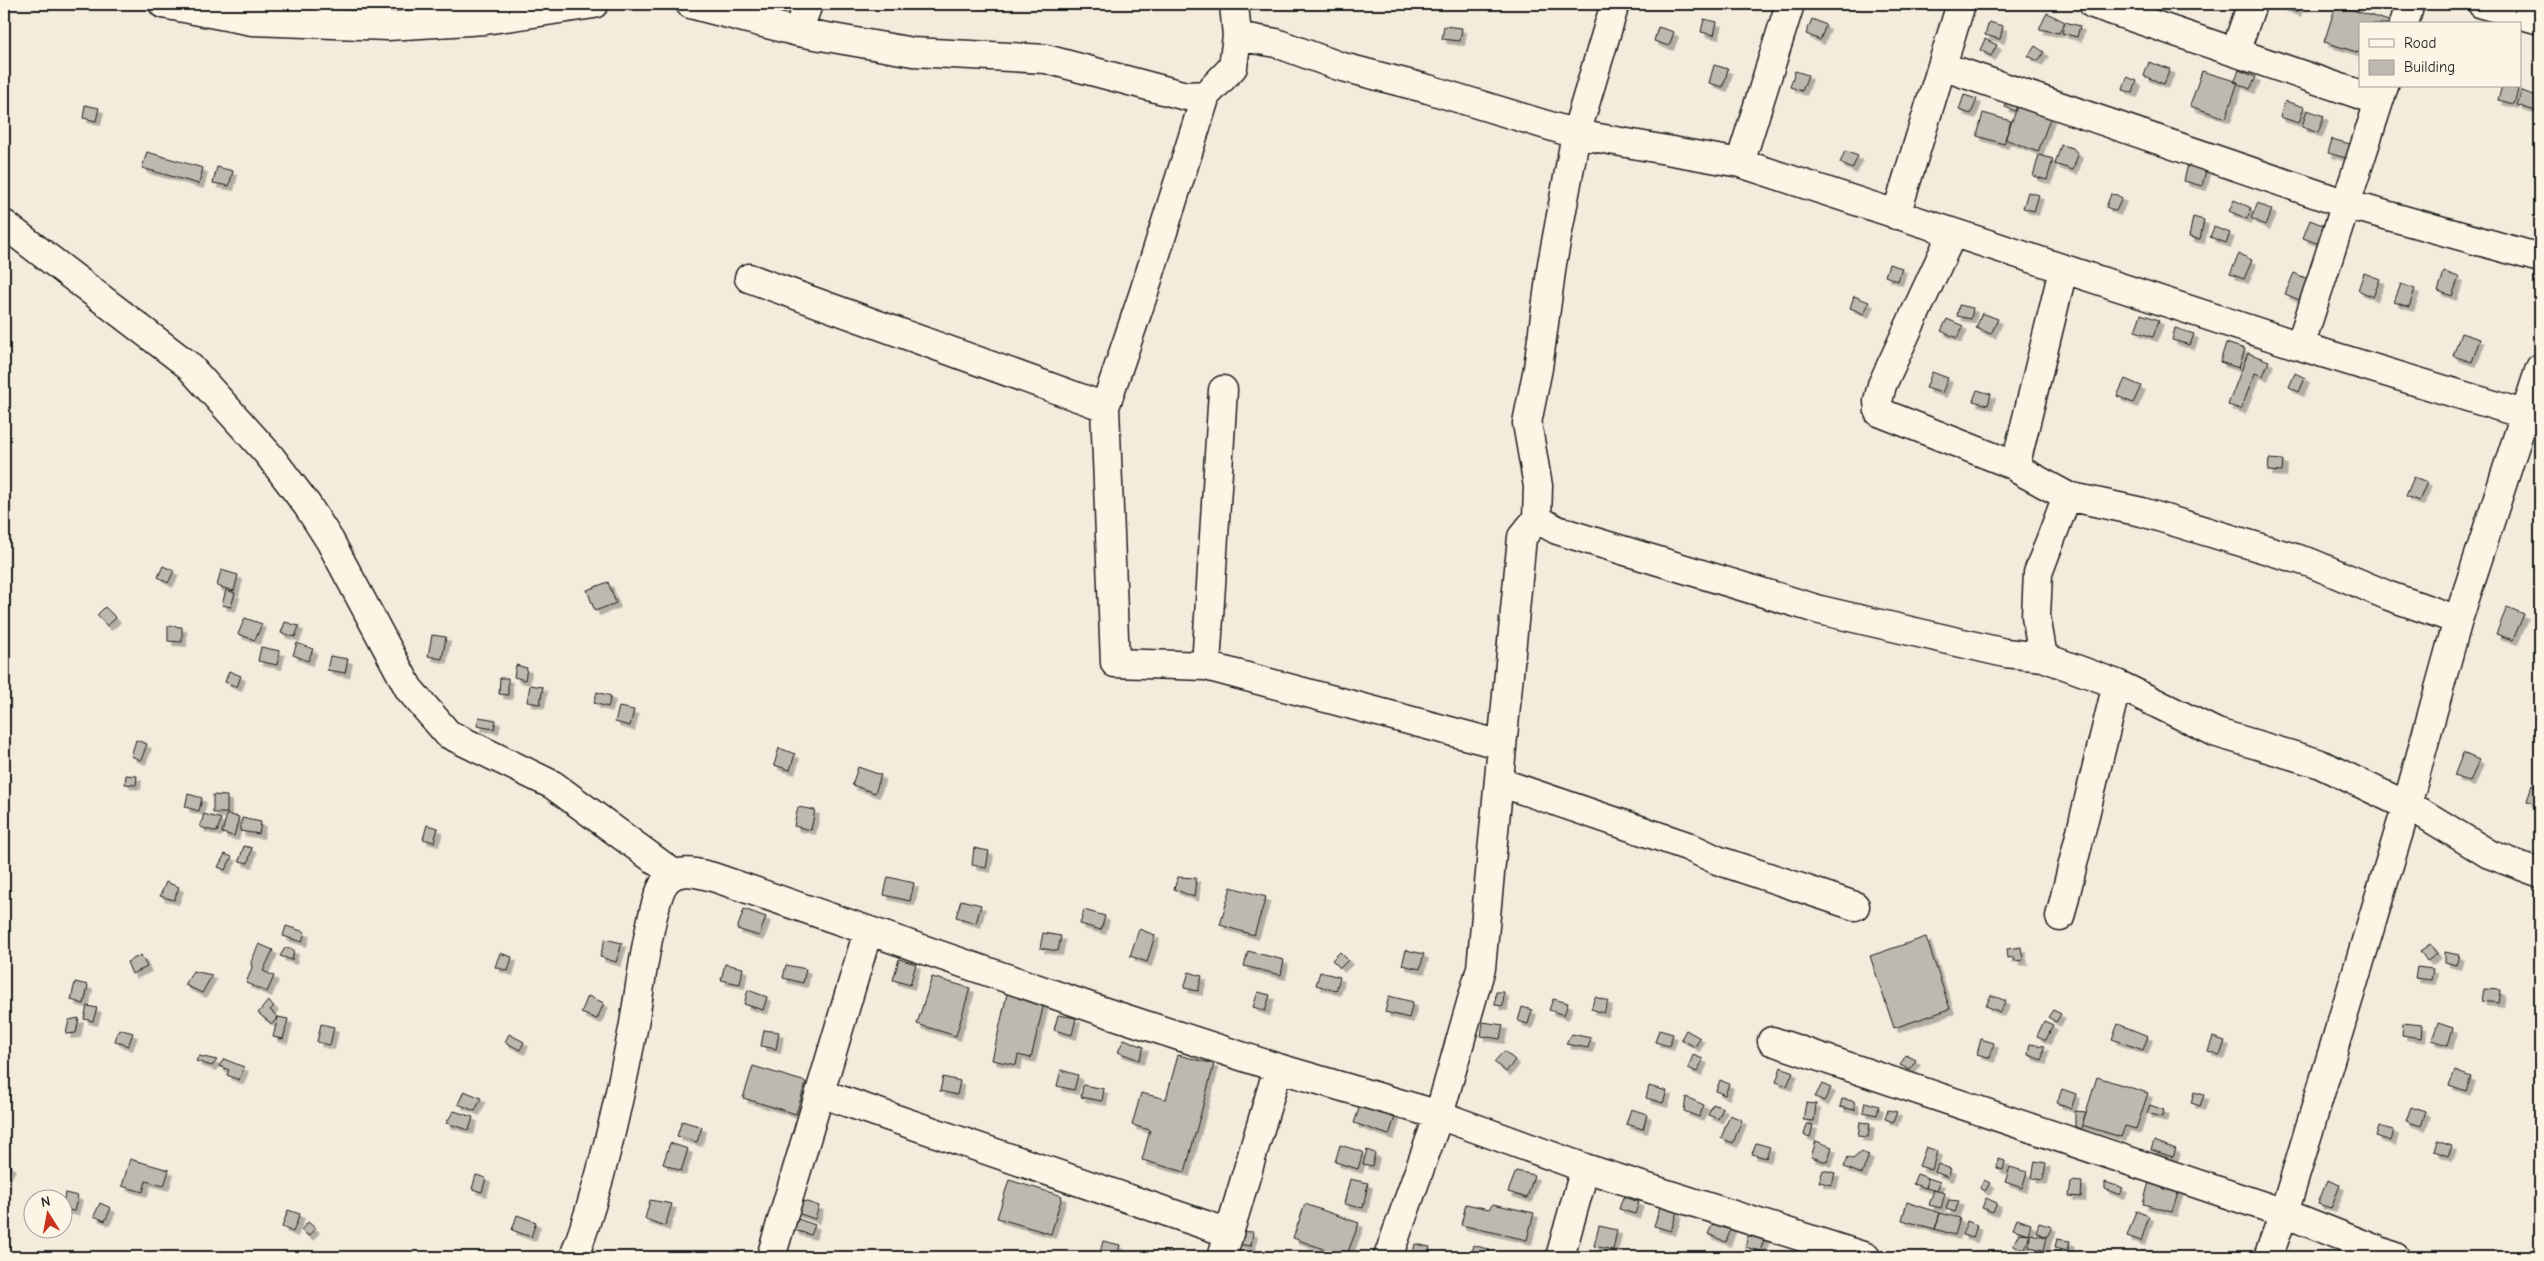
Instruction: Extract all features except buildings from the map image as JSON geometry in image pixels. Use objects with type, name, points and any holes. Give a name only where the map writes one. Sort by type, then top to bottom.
[{"type":"street","points":[[163,4],[252,21],[315,13],[388,26],[485,20],[594,4]]},
{"type":"street","points":[[690,4],[798,32],[913,52],[1046,59],[1186,96],[1206,94]]},
{"type":"street","points":[[798,32],[808,4]]},
{"type":"street","points":[[1234,4],[1237,36],[1233,67],[1206,94],[1143,295],[1105,408],[1115,663],[1206,666],[1502,745]]},
{"type":"street","points":[[1388,1257],[1439,1115],[1481,968],[1522,537],[1537,519],[1538,486],[1527,423],[1538,368],[1552,264],[1576,134],[1615,4]]},
{"type":"street","points":[[1740,163],[1790,4]]},
{"type":"street","points":[[1896,215],[1961,4]]},
{"type":"street","points":[[2093,4],[2234,52],[2359,88]]},
{"type":"street","points":[[2234,52],[2252,4]]},
{"type":"street","points":[[2405,22],[2410,4]]},
{"type":"street","points":[[2482,4],[2540,20]]},
{"type":"street","points":[[1237,36],[1276,43],[1339,66],[1428,89],[1576,134],[1740,163],[1952,234],[2300,346],[2533,416]]},
{"type":"street","points":[[1942,66],[2346,204],[2540,258]]},
{"type":"street","points":[[2300,346],[2381,94],[2360,88]]},
{"type":"street","points":[[4,224],[188,365],[269,455],[307,505],[330,541],[409,689],[448,734],[554,785],[674,874],[699,873],[713,877],[1105,1012],[1278,1068],[1439,1115],[1585,1168],[1866,1257]]},
{"type":"street","points":[[1952,234],[1882,385],[1878,401],[1879,412],[2016,466],[2019,470],[2067,496],[2142,512],[2311,563],[2389,596],[2458,620]]},
{"type":"street","points":[[2016,466],[2063,270]]},
{"type":"street","points":[[749,278],[1105,408]]},
{"type":"street","points":[[2268,1257],[2284,1213],[2407,805],[2458,620],[2533,416],[2540,368]]},
{"type":"street","points":[[1206,666],[1223,390]]},
{"type":"street","points":[[2043,657],[2036,616],[2038,572],[2067,496]]},
{"type":"street","points":[[1537,519],[1557,530],[1820,610],[2005,653],[2043,657],[2117,684],[2217,734],[2318,763],[2407,805],[2489,854],[2540,873]]},
{"type":"street","points":[[2060,917],[2117,684]]},
{"type":"street","points":[[1499,782],[1687,846],[1717,860],[1856,906]]},
{"type":"street","points":[[574,1257],[591,1211],[621,1085],[654,910],[666,881],[674,874]]},
{"type":"street","points":[[771,1257],[868,931]]},
{"type":"street","points":[[1772,1040],[2284,1213],[2395,1257]]},
{"type":"street","points":[[820,1093],[1225,1245],[1278,1068]]},
{"type":"street","points":[[1560,1257],[1585,1168]]}]
